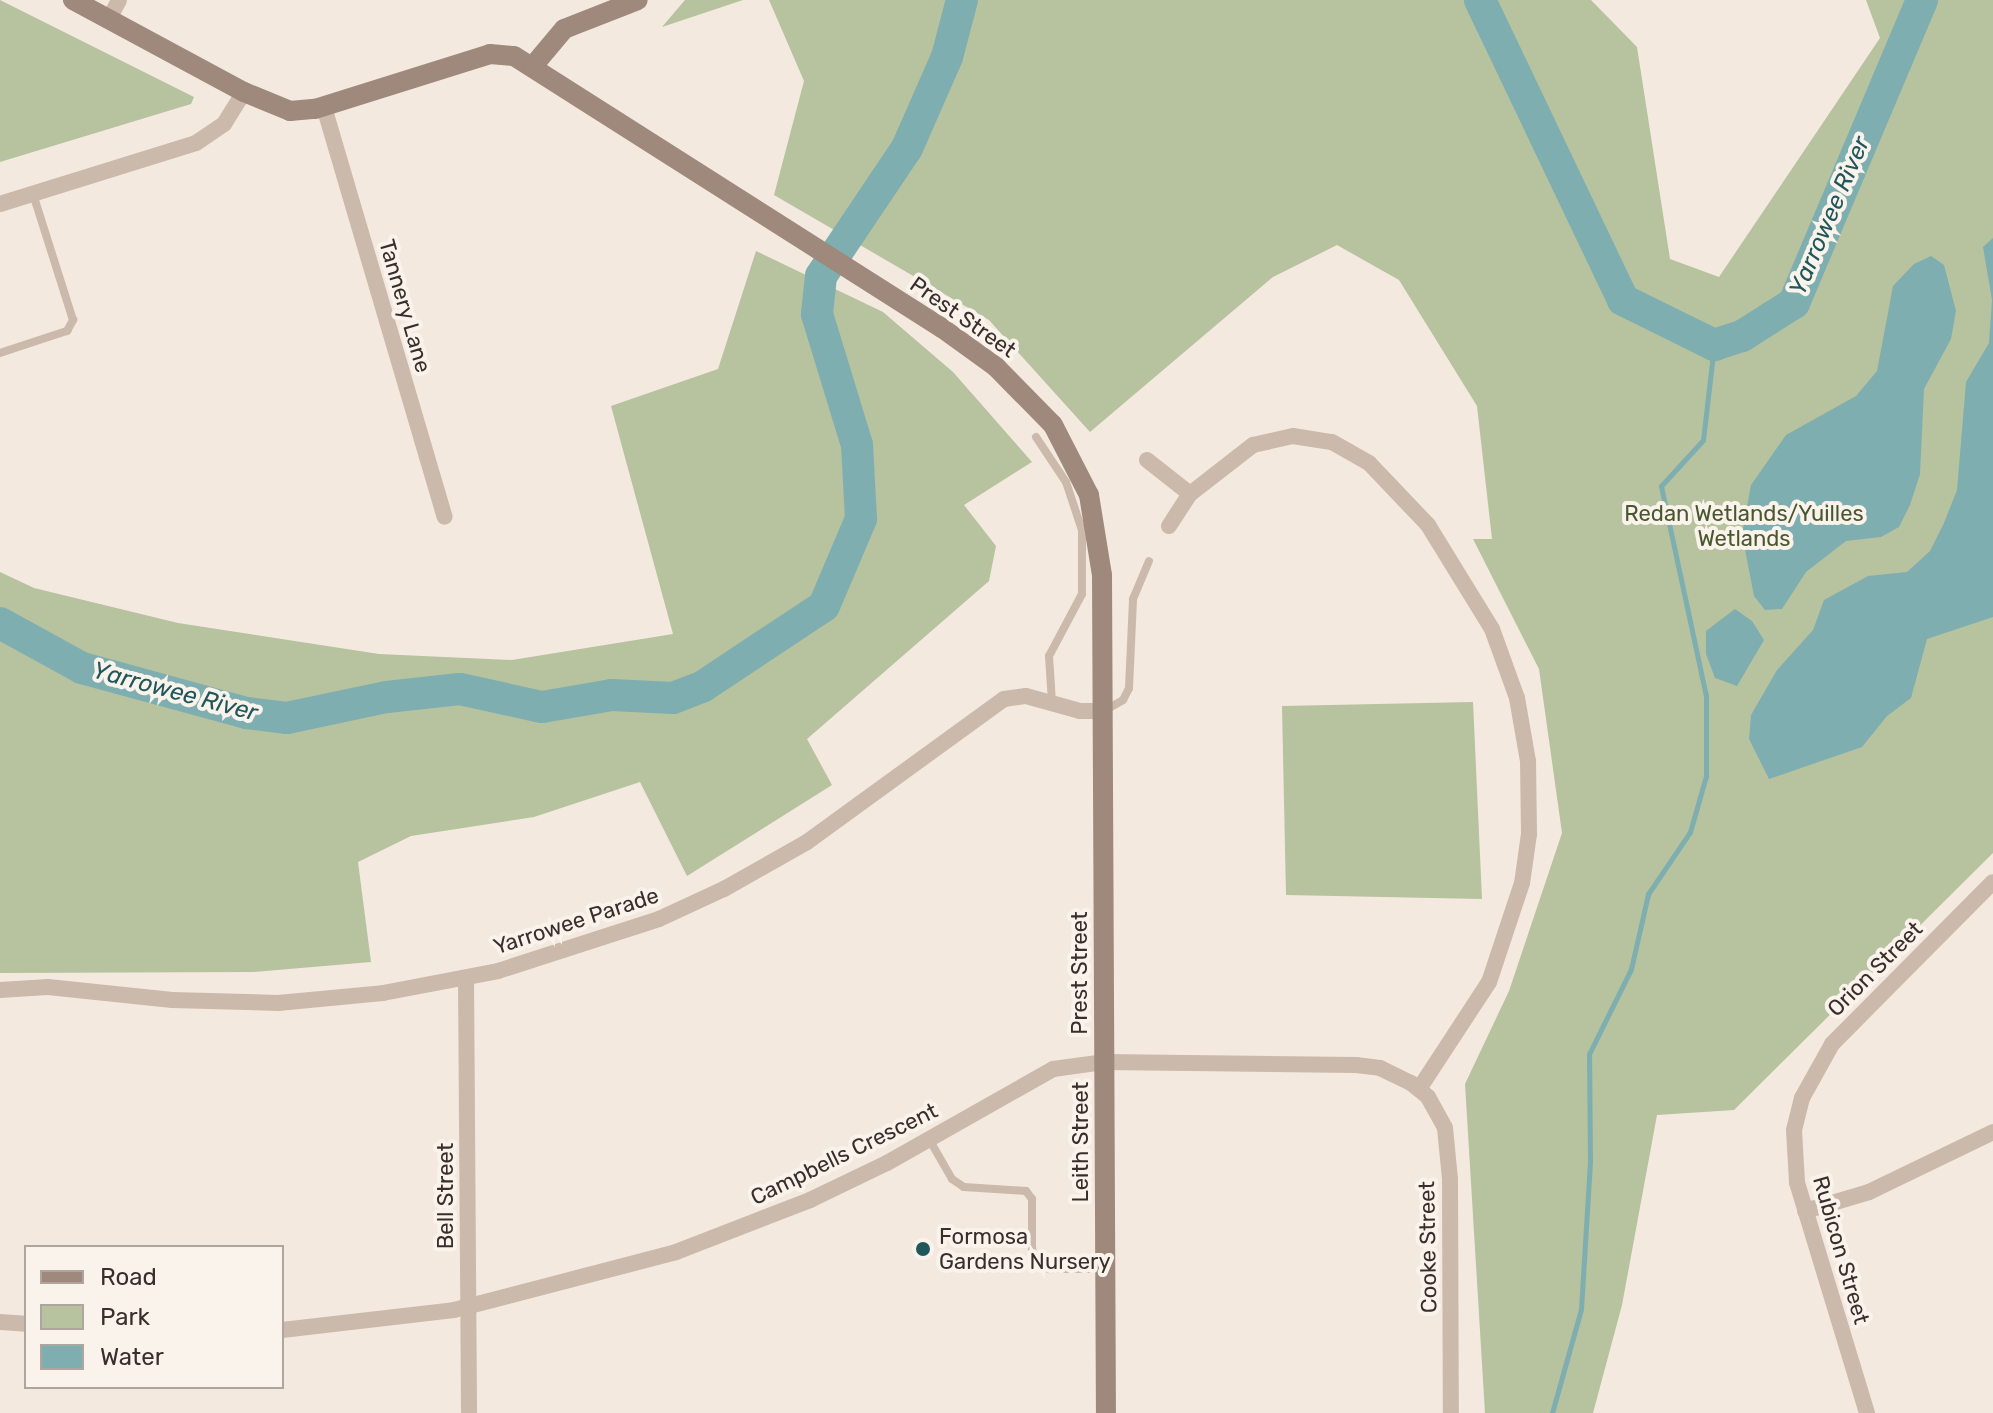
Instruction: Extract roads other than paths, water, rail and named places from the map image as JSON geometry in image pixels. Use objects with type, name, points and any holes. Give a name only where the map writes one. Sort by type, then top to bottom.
[{"type":"main road","name":"Prest Street","points":[[73,0],[244,92],[290,111],[324,107],[490,54],[514,56],[857,274],[996,367],[1043,413],[1071,454],[1098,532],[1103,711],[1104,1062]]},
{"type":"main road","points":[[533,66],[564,29],[638,0]]},
{"type":"main road","name":"Leith Street","points":[[1104,1062],[1106,1413]]},
{"type":"street","points":[[109,19],[119,0]]},
{"type":"street","points":[[0,204],[203,140],[224,124],[244,92]]},
{"type":"street","name":"Tannery Lane","points":[[324,107],[445,517]]},
{"type":"street","points":[[1169,526],[1190,494],[1262,441],[1305,437],[1342,445],[1378,471],[1428,525],[1472,589],[1501,651],[1517,698],[1528,761],[1530,823],[1522,883],[1489,982],[1419,1089]]},
{"type":"street","points":[[1147,460],[1190,494]]},
{"type":"street","name":"Yarrowee Parade","points":[[0,990],[48,987],[186,1001],[278,1003],[466,978],[562,954],[724,889],[807,842],[989,707],[1021,696],[1103,711]]},
{"type":"street","name":"Orion Street","points":[[1802,1098],[1846,1028],[1993,882]]},
{"type":"street","name":"Bell Street","points":[[466,978],[469,1413]]},
{"type":"street","name":"Campbells Crescent","points":[[284,1330],[469,1307],[609,1274],[728,1234],[810,1200],[929,1139],[1053,1069],[1104,1062],[1368,1066],[1419,1089]]},
{"type":"street","name":"Cooke Street","points":[[1419,1089],[1441,1119],[1449,1149],[1451,1413]]},
{"type":"street","name":"Rubicon Street","points":[[1802,1098],[1793,1144],[1805,1211],[1867,1413]]},
{"type":"street","points":[[1805,1211],[1869,1192],[1993,1132]]},
{"type":"street","points":[[0,1322],[24,1324]]},
{"type":"lane","points":[[0,353],[67,331],[73,320],[33,194]]},
{"type":"lane","points":[[1036,437],[1066,482],[1082,530],[1082,594],[1049,656],[1052,702]]},
{"type":"lane","points":[[1103,711],[1123,700],[1129,688],[1133,599],[1149,561]]},
{"type":"lane","points":[[929,1139],[952,1179],[964,1187],[1026,1191],[1032,1199],[1032,1249],[1037,1262],[1049,1269],[1105,1269]]},
{"type":"water","points":[[1993,238],[1993,617],[1927,639],[1911,698],[1887,716],[1862,747],[1769,779],[1749,739],[1751,715],[1777,670],[1813,630],[1824,600],[1868,576],[1907,572],[1930,551],[1944,523],[1957,490],[1966,382],[1989,343],[1992,300],[1983,247]]},
{"type":"water","points":[[1931,256],[1944,265],[1956,311],[1951,339],[1924,389],[1920,474],[1910,505],[1899,527],[1881,537],[1846,541],[1806,572],[1782,609],[1765,610],[1754,596],[1742,534],[1751,485],[1786,435],[1856,396],[1877,371],[1893,286],[1914,264]]},
{"type":"water","points":[[1735,609],[1752,621],[1764,640],[1737,686],[1715,678],[1706,654],[1706,631]]},
{"type":"waterway","name":"Yarrowee River","points":[[0,623],[82,668],[246,713],[287,718],[387,697],[460,689],[542,707],[612,695],[673,698],[702,687],[824,606],[861,519],[857,445],[817,314],[821,276],[907,148],[947,57],[962,0]]},
{"type":"waterway","name":"Yarrowee River","points":[[1480,0],[1623,300],[1714,345],[1742,336],[1794,303],[1922,0]]},
{"type":"waterway","points":[[1552,1413],[1581,1309],[1590,1161],[1589,1054],[1631,969],[1648,894],[1690,832],[1706,776],[1706,696],[1661,486],[1703,440],[1714,345]]},
{"type":"place","name":"Formosa Gardens Nursery","points":[[923,1249]]},
{"type":"park label","name":"Redan Wetlands/Yuilles Wetlands","points":[[1744,526]]}]
